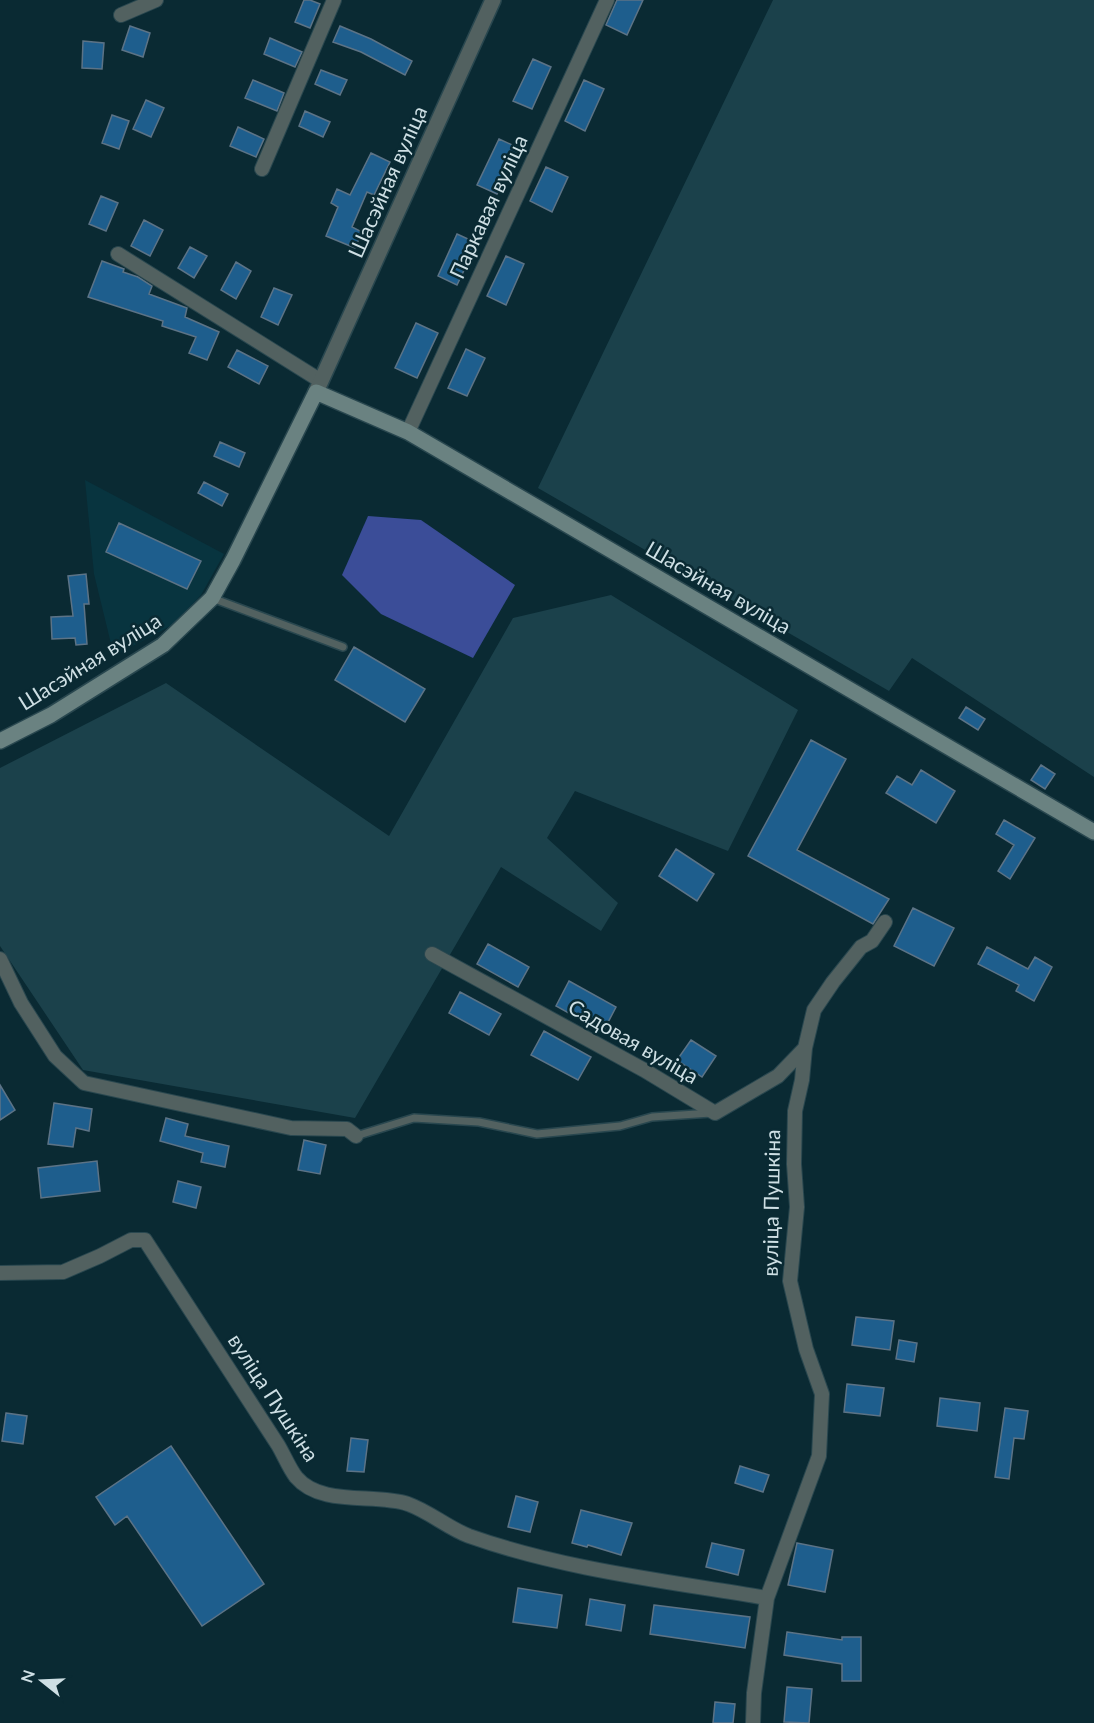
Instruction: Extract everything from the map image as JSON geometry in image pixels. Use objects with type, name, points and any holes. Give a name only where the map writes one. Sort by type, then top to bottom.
[{"type":"main road","name":"Шасэйная вуліца","points":[[0,741],[51,715],[163,645],[212,598],[318,386],[408,432],[1094,832]]},
{"type":"street","points":[[121,15],[156,0]]},
{"type":"street","points":[[262,169],[334,0]]},
{"type":"street","name":"Шасэйная вуліца","points":[[118,254],[318,386],[493,0]]},
{"type":"street","name":"Паркавая вуліца","points":[[408,432],[607,0]]},
{"type":"street","name":"вуліца Пушкіна","points":[[753,1723],[754,1693],[767,1598],[819,1456],[822,1394],[806,1349],[790,1281],[797,1207],[794,1164],[795,1111],[802,1080],[805,1048],[814,1010],[861,946],[872,941],[885,922]]},
{"type":"street","name":"Садовая вуліца","points":[[432,954],[644,1070],[715,1113]]},
{"type":"street","points":[[0,959],[21,1003],[55,1056],[84,1083],[291,1128],[347,1129],[356,1136]]},
{"type":"street","points":[[715,1113],[778,1076],[805,1048]]},
{"type":"street","name":"вуліца Пушкіна","points":[[0,1273],[63,1272],[131,1240],[145,1240],[278,1445],[296,1477],[312,1489],[331,1495],[408,1504],[467,1535],[564,1564],[767,1598]]},
{"type":"lane","points":[[212,598],[343,647]]},
{"type":"lane","points":[[356,1136],[414,1118],[479,1122],[537,1134],[620,1126],[652,1116],[715,1113]]},
{"type":"shaded area","points":[[773,0],[1094,0],[1094,777],[912,658],[889,691],[538,488]]},
{"type":"shaded area","points":[[85,480],[224,554],[201,595],[174,624],[114,656],[94,574]]},
{"type":"shaded area","points":[[611,595],[798,710],[728,851],[575,791],[547,838],[618,903],[601,931],[501,867],[355,1118],[83,1070],[0,946],[0,768],[166,683],[389,836],[513,618]]},
{"type":"water","points":[[368,516],[421,520],[515,585],[473,658],[381,614],[342,575]]},
{"type":"building","points":[[304,0],[320,4],[310,28],[295,22]]},
{"type":"building","points":[[617,0],[643,0],[627,35],[606,25]]},
{"type":"building","points":[[130,26],[150,33],[143,57],[122,50]]},
{"type":"building","points":[[340,26],[371,39],[412,61],[405,75],[361,52],[333,42]]},
{"type":"building","points":[[270,38],[302,52],[295,67],[264,54]]},
{"type":"building","points":[[83,41],[104,43],[102,69],[82,68]]},
{"type":"building","points":[[533,59],[551,67],[532,109],[513,101]]},
{"type":"building","points":[[321,70],[347,80],[340,95],[315,84]]},
{"type":"building","points":[[253,80],[284,93],[277,111],[245,98]]},
{"type":"building","points":[[584,80],[604,89],[585,131],[565,121]]},
{"type":"building","points":[[146,100],[164,108],[151,137],[133,129]]},
{"type":"building","points":[[305,111],[330,122],[323,137],[299,126]]},
{"type":"building","points":[[112,115],[129,121],[119,149],[102,143]]},
{"type":"building","points":[[238,127],[264,139],[256,157],[230,146]]},
{"type":"building","points":[[499,139],[519,148],[497,194],[477,185]]},
{"type":"building","points":[[371,153],[390,162],[374,195],[367,192],[352,227],[362,232],[355,248],[326,236],[338,207],[331,203],[337,189],[350,195]]},
{"type":"building","points":[[546,167],[568,177],[552,212],[530,201]]},
{"type":"building","points":[[101,196],[118,203],[106,231],[89,224]]},
{"type":"building","points":[[144,220],[163,230],[150,256],[131,246]]},
{"type":"building","points":[[457,234],[477,243],[457,285],[438,276]]},
{"type":"building","points":[[190,247],[207,256],[194,278],[178,268]]},
{"type":"building","points":[[506,256],[524,264],[506,305],[487,296]]},
{"type":"building","points":[[102,261],[138,277],[152,286],[149,294],[187,308],[185,317],[219,332],[207,360],[189,353],[196,337],[162,326],[163,321],[88,297]]},
{"type":"building","points":[[236,262],[251,271],[236,299],[221,290]]},
{"type":"building","points":[[274,288],[292,295],[278,325],[261,317]]},
{"type":"building","points":[[416,323],[438,333],[417,378],[395,368]]},
{"type":"building","points":[[466,349],[485,358],[467,396],[448,388]]},
{"type":"building","points":[[237,350],[268,366],[259,384],[228,367]]},
{"type":"building","points":[[220,442],[245,453],[239,467],[214,456]]},
{"type":"building","points":[[204,482],[228,494],[222,506],[198,493]]},
{"type":"building","points":[[119,523],[201,561],[187,589],[106,552]]},
{"type":"building","points":[[86,574],[89,604],[84,604],[87,644],[76,645],[75,638],[52,639],[51,617],[73,616],[68,576]]},
{"type":"building","points":[[354,647],[425,689],[405,722],[335,680]]},
{"type":"building","points":[[966,707],[985,719],[978,730],[959,718]]},
{"type":"building","points":[[811,740],[846,759],[797,850],[889,899],[873,924],[748,856]]},
{"type":"building","points":[[1041,765],[1055,774],[1045,789],[1031,780]]},
{"type":"building","points":[[921,770],[955,791],[936,823],[886,793],[897,776],[912,785]]},
{"type":"building","points":[[1004,820],[1035,838],[1010,879],[998,871],[1014,845],[996,834]]},
{"type":"building","points":[[676,849],[714,874],[697,901],[659,876]]},
{"type":"building","points":[[913,908],[954,928],[934,966],[894,946]]},
{"type":"building","points":[[488,944],[529,967],[518,987],[477,964]]},
{"type":"building","points":[[987,947],[1028,969],[1035,957],[1052,967],[1034,1001],[1016,991],[1019,985],[978,964]]},
{"type":"building","points":[[569,981],[616,1007],[603,1032],[556,1006]]},
{"type":"building","points":[[460,992],[501,1014],[489,1035],[449,1013]]},
{"type":"building","points":[[544,1031],[591,1057],[578,1080],[531,1055]]},
{"type":"building","points":[[691,1040],[716,1056],[702,1077],[677,1060]]},
{"type":"building","points":[[0,1085],[15,1110],[0,1120]]},
{"type":"building","points":[[54,1103],[92,1109],[89,1131],[76,1128],[73,1147],[48,1144]]},
{"type":"building","points":[[166,1118],[188,1124],[185,1136],[229,1146],[225,1167],[201,1162],[203,1153],[160,1141]]},
{"type":"building","points":[[304,1140],[326,1145],[320,1174],[298,1170]]},
{"type":"building","points":[[97,1161],[100,1191],[41,1198],[38,1168]]},
{"type":"building","points":[[178,1181],[201,1187],[196,1208],[173,1202]]},
{"type":"building","points":[[856,1317],[894,1321],[890,1350],[852,1345]]},
{"type":"building","points":[[899,1340],[917,1343],[914,1362],[896,1359]]},
{"type":"building","points":[[847,1384],[884,1388],[880,1416],[844,1412]]},
{"type":"building","points":[[940,1398],[980,1403],[977,1431],[937,1426]]},
{"type":"building","points":[[1005,1408],[1028,1411],[1024,1439],[1014,1438],[1009,1479],[995,1477]]},
{"type":"building","points":[[6,1413],[27,1416],[23,1444],[2,1441]]},
{"type":"building","points":[[351,1438],[368,1440],[364,1472],[347,1471]]},
{"type":"building","points":[[171,1446],[264,1584],[202,1626],[127,1516],[115,1525],[96,1497]]},
{"type":"building","points":[[740,1466],[769,1475],[763,1492],[735,1483]]},
{"type":"building","points":[[516,1496],[538,1502],[530,1532],[508,1527]]},
{"type":"building","points":[[581,1510],[632,1523],[621,1555],[588,1545],[587,1547],[572,1543]]},
{"type":"building","points":[[712,1543],[744,1550],[738,1575],[706,1567]]},
{"type":"building","points":[[797,1543],[833,1550],[825,1592],[788,1585]]},
{"type":"building","points":[[518,1588],[562,1595],[557,1628],[513,1622]]},
{"type":"building","points":[[590,1599],[625,1605],[621,1631],[586,1625]]},
{"type":"building","points":[[654,1605],[750,1617],[745,1648],[650,1634]]},
{"type":"building","points":[[787,1632],[842,1640],[842,1637],[861,1637],[861,1681],[842,1681],[842,1664],[784,1655]]},
{"type":"building","points":[[787,1687],[812,1689],[809,1723],[784,1722]]},
{"type":"building","points":[[715,1702],[735,1704],[733,1723],[713,1723]]}]
